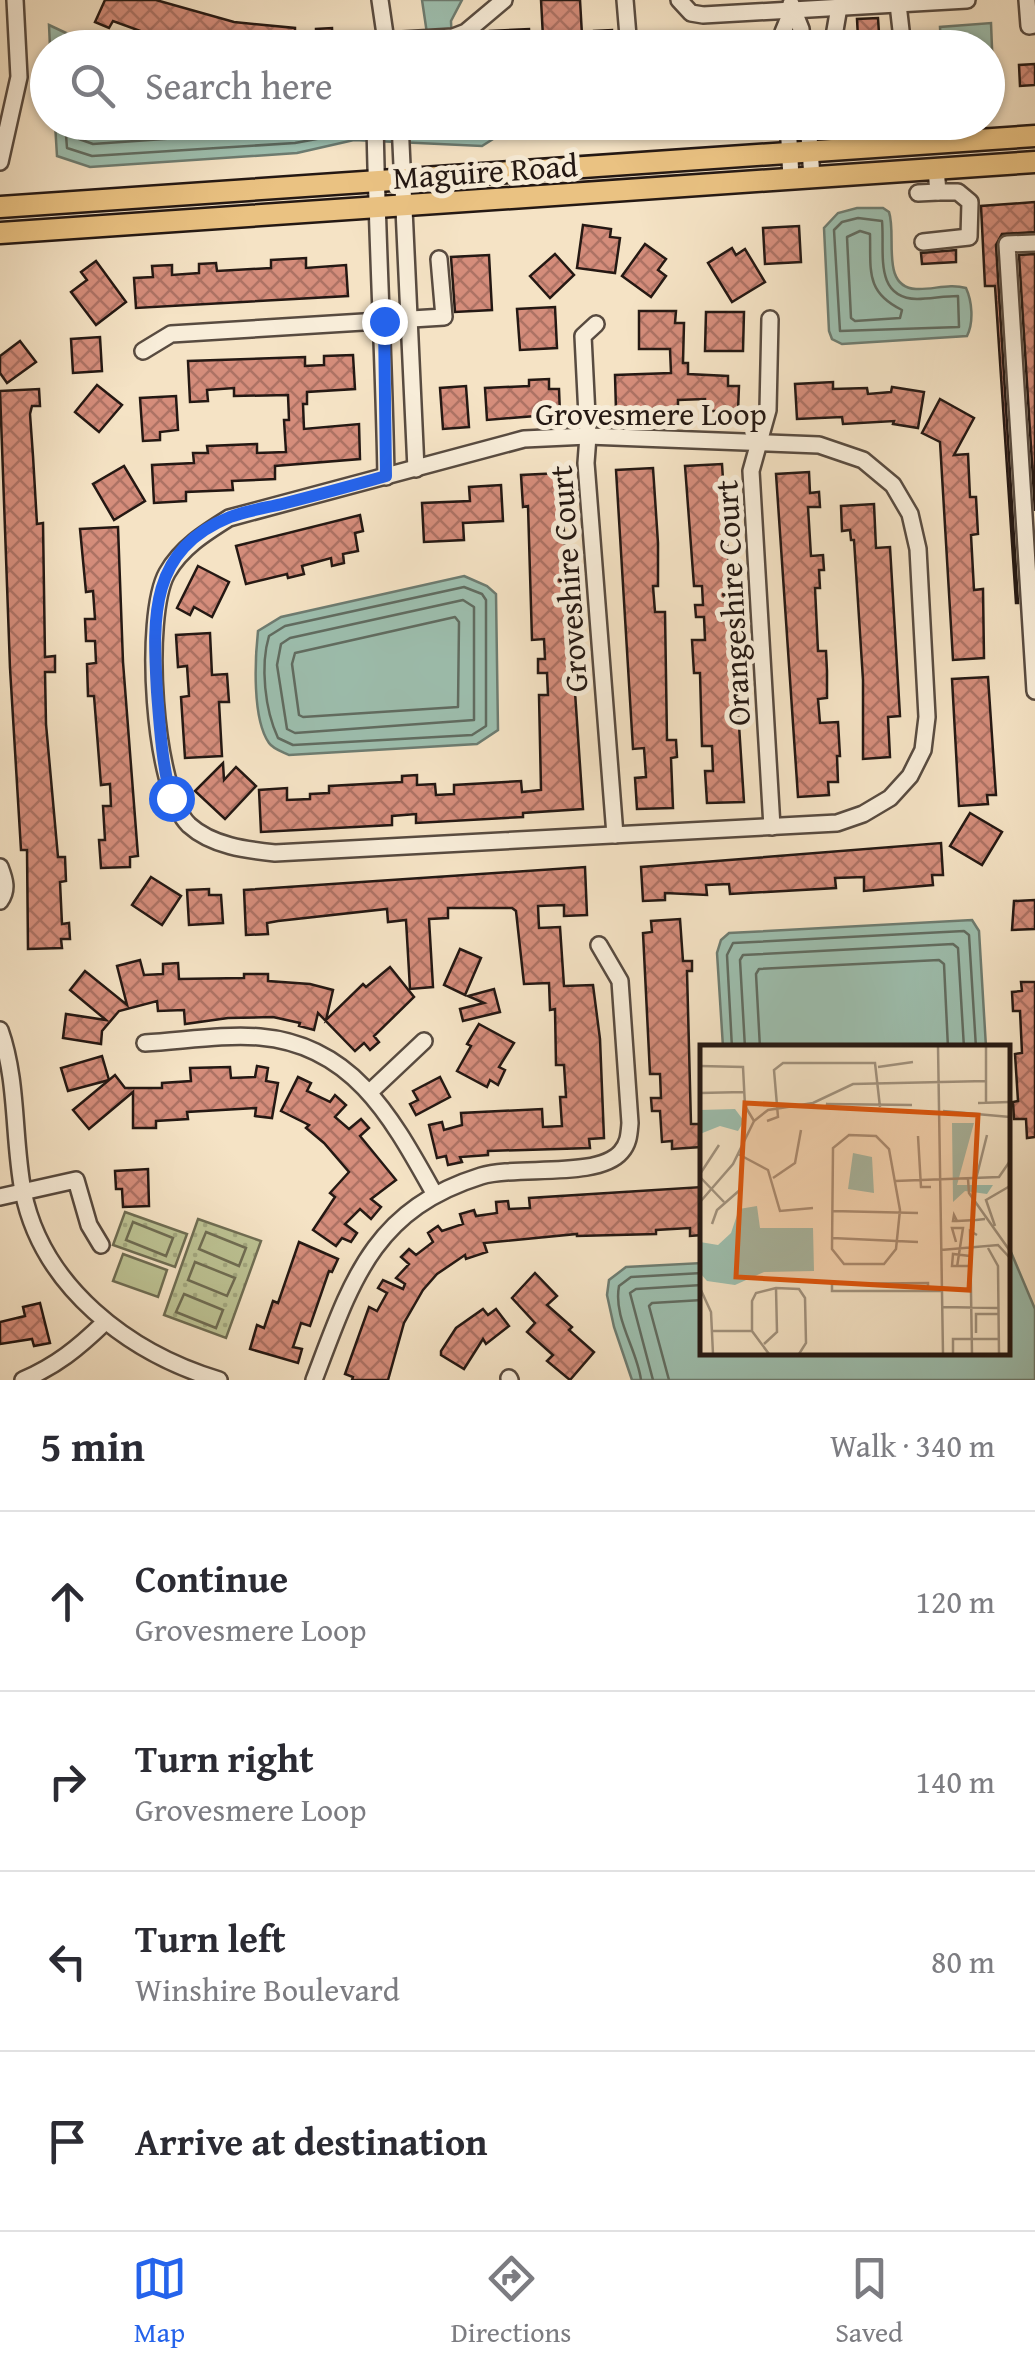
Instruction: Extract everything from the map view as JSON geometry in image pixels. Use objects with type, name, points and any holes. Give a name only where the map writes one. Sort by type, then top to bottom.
[{"type":"main road","name":"Maguire Road","points":[[1005,138],[1035,136]]},
{"type":"main road","name":"Maguire Road","points":[[0,208],[976,140]]},
{"type":"main road","name":"Maguire Road","points":[[0,233],[1035,162]]},
{"type":"street","points":[[0,162],[19,76],[15,0]]},
{"type":"street","points":[[380,0],[383,30]]},
{"type":"street","points":[[468,30],[504,0]]},
{"type":"street","points":[[625,0],[628,30]]},
{"type":"street","points":[[679,0],[691,13],[704,15],[791,5],[838,7],[966,0]]},
{"type":"street","points":[[1027,0],[1029,26],[1035,26]]},
{"type":"street","points":[[898,4],[901,30]]},
{"type":"street","points":[[784,30],[791,5]]},
{"type":"street","points":[[791,5],[802,30]]},
{"type":"street","points":[[832,30],[838,7]]},
{"type":"street","points":[[376,140],[386,476]]},
{"type":"street","points":[[401,140],[416,469]]},
{"type":"street","points":[[795,140],[800,152]]},
{"type":"street","points":[[801,178],[803,140]]},
{"type":"street","points":[[936,168],[938,192]]},
{"type":"street","points":[[918,194],[958,192],[970,202],[969,237],[924,242]]},
{"type":"street","points":[[1035,243],[1007,244],[1035,691]]},
{"type":"street","points":[[439,260],[445,334]]},
{"type":"street","points":[[143,352],[171,334],[444,317]]},
{"type":"street","name":"Orangeshire Court","points":[[770,319],[768,410],[750,471],[772,827]]},
{"type":"street","name":"Groveshire Court","points":[[596,324],[583,336],[586,463],[615,835]]},
{"type":"street","name":"Grovesmere Loop","points":[[588,436],[760,440],[819,445],[863,460],[893,485],[910,514],[918,549],[928,717],[923,750],[910,776],[890,798],[863,814],[836,823],[275,853],[243,850],[213,839],[190,825],[171,798],[162,760],[153,628],[156,600],[177,557],[199,536],[228,518],[524,439],[588,436]]},
{"type":"street","points":[[0,867],[6,882],[0,901]]},
{"type":"street","points":[[314,1380],[346,1295],[369,1256],[393,1226],[434,1193],[486,1175],[598,1166],[619,1155],[628,1142],[620,981],[599,945]]},
{"type":"street","points":[[0,1030],[12,1090],[23,1191],[38,1242],[104,1323],[158,1355],[218,1380]]},
{"type":"street","points":[[146,1043],[260,1037],[307,1048],[340,1065],[371,1092],[404,1139],[434,1193]]},
{"type":"street","points":[[371,1092],[424,1041]]},
{"type":"street","points":[[72,1161],[89,1225],[101,1245]]},
{"type":"street","points":[[0,1197],[76,1180]]},
{"type":"street","points":[[23,1380],[74,1352],[104,1323]]},
{"type":"shaded area","points":[[125,1212],[187,1234],[175,1267],[113,1245]]},
{"type":"shaded area","points":[[198,1219],[261,1241],[226,1338],[164,1315]]},
{"type":"shaded area","points":[[133,1222],[173,1238],[166,1256],[126,1240]]},
{"type":"shaded area","points":[[206,1232],[246,1248],[239,1266],[199,1249]]},
{"type":"shaded area","points":[[123,1254],[167,1270],[158,1297],[113,1281]]},
{"type":"shaded area","points":[[195,1262],[235,1278],[227,1296],[188,1280]]},
{"type":"shaded area","points":[[184,1294],[223,1310],[216,1328],[176,1312]]},
{"type":"water","points":[[422,0],[462,0],[451,21],[451,30],[426,30]]},
{"type":"water","points":[[991,23],[991,30],[940,30]]},
{"type":"water","points":[[56,140],[354,140],[297,153],[90,167],[57,156]]},
{"type":"water","points":[[354,140],[492,140],[482,146]]},
{"type":"water","points":[[883,208],[889,212],[894,270],[905,286],[966,288],[971,312],[967,336],[842,344],[832,339],[824,228],[838,213]]},
{"type":"water","points":[[464,576],[496,594],[498,730],[477,744],[289,755],[271,745],[257,704],[258,631],[281,617]]},
{"type":"water","points":[[972,920],[979,931],[986,1045],[723,1045],[717,953],[721,940],[729,933]]},
{"type":"water","points":[[1010,1250],[1035,1309],[1035,1380],[632,1380],[607,1295],[609,1280],[626,1267],[700,1263],[700,1355],[1010,1355]]},
{"type":"building","points":[[105,0],[156,0],[234,22],[295,30],[138,30],[113,21],[109,28],[95,22]]},
{"type":"building","points":[[541,0],[580,0],[582,30],[543,30]]},
{"type":"building","points":[[878,18],[879,30],[858,30],[857,19]]},
{"type":"building","points":[[1035,64],[1035,85],[1020,86],[1019,65]]},
{"type":"building","points":[[1035,202],[1035,232],[1002,234],[996,245],[1016,603],[995,286],[985,286],[981,206]]},
{"type":"building","points":[[583,225],[611,229],[610,237],[620,238],[615,273],[577,268]]},
{"type":"building","points":[[799,226],[801,262],[765,264],[763,228]]},
{"type":"building","points":[[645,244],[666,259],[658,270],[666,276],[651,297],[622,276]]},
{"type":"building","points":[[732,248],[736,255],[745,249],[765,282],[732,302],[708,263]]},
{"type":"building","points":[[956,250],[956,262],[922,264],[921,253]]},
{"type":"building","points":[[555,254],[574,275],[550,298],[530,276]]},
{"type":"building","points":[[1035,254],[1035,511],[1019,255]]},
{"type":"building","points":[[489,255],[492,310],[455,312],[451,257]]},
{"type":"building","points":[[306,258],[306,268],[346,265],[348,296],[136,308],[134,278],[153,277],[152,266],[172,265],[172,275],[199,273],[199,264],[216,263],[217,271],[271,268],[271,260]]},
{"type":"building","points":[[96,261],[126,302],[96,325],[71,292],[87,280],[81,272]]},
{"type":"building","points":[[555,307],[557,348],[520,350],[517,309]]},
{"type":"building","points":[[639,311],[676,311],[675,323],[684,323],[683,363],[688,363],[688,374],[728,376],[728,386],[739,386],[738,411],[705,411],[705,399],[678,400],[678,409],[616,411],[615,375],[671,373],[670,349],[639,349]]},
{"type":"building","points":[[706,312],[744,312],[743,351],[705,351]]},
{"type":"building","points":[[100,337],[102,371],[73,373],[71,339]]},
{"type":"building","points":[[20,341],[36,362],[7,383],[0,373],[0,356]]},
{"type":"building","points":[[353,355],[355,389],[307,392],[307,404],[303,404],[304,429],[359,424],[360,459],[275,466],[275,479],[232,481],[233,490],[186,492],[186,501],[154,503],[152,465],[194,463],[193,453],[208,453],[207,446],[257,444],[257,453],[286,452],[284,420],[289,420],[288,395],[234,396],[234,388],[207,390],[208,401],[190,402],[188,361],[305,357],[305,366],[324,365],[324,356]]},
{"type":"building","points":[[549,379],[549,389],[559,389],[560,414],[487,420],[485,388],[529,386],[529,380]]},
{"type":"building","points":[[833,382],[833,389],[867,388],[868,394],[891,392],[892,387],[924,392],[918,428],[893,424],[894,421],[843,424],[842,417],[797,419],[795,384]]},
{"type":"building","points":[[97,385],[122,405],[99,432],[75,412]]},
{"type":"building","points":[[466,386],[469,427],[443,429],[440,388]]},
{"type":"building","points":[[39,389],[40,406],[32,406],[30,414],[37,524],[43,523],[45,657],[55,656],[55,672],[45,672],[46,724],[58,857],[65,857],[66,881],[60,882],[62,924],[69,923],[70,939],[61,939],[62,948],[28,949],[27,850],[21,850],[10,668],[0,391]]},
{"type":"building","points":[[176,396],[178,430],[160,432],[160,440],[143,441],[140,398]]},
{"type":"building","points":[[940,399],[974,418],[954,455],[968,454],[970,497],[976,497],[978,534],[971,535],[974,590],[983,589],[984,658],[953,660],[940,442],[922,433]]},
{"type":"building","points":[[722,464],[744,802],[707,803],[705,771],[713,771],[712,746],[702,746],[700,673],[694,673],[692,640],[705,640],[704,617],[696,617],[695,605],[703,605],[702,586],[694,586],[685,466]]},
{"type":"building","points":[[124,466],[145,501],[114,520],[93,484]]},
{"type":"building","points":[[653,468],[658,543],[658,586],[653,586],[655,612],[665,612],[667,740],[676,740],[677,757],[671,758],[673,808],[637,809],[635,778],[646,777],[644,748],[633,749],[616,470]]},
{"type":"building","points":[[809,472],[810,493],[819,492],[820,507],[808,507],[811,556],[823,555],[824,570],[819,570],[820,588],[815,588],[818,651],[826,651],[827,671],[827,698],[818,699],[820,723],[838,722],[840,756],[838,782],[828,782],[829,795],[798,797],[776,474]]},
{"type":"building","points":[[560,473],[583,809],[416,823],[416,814],[392,816],[392,825],[261,832],[259,790],[287,788],[287,800],[310,799],[310,794],[329,793],[329,786],[402,782],[402,776],[417,775],[417,785],[435,784],[436,795],[454,794],[454,785],[521,781],[522,792],[541,790],[539,695],[548,695],[547,673],[538,673],[538,659],[545,659],[544,639],[532,640],[528,506],[523,507],[521,475]]},
{"type":"building","points":[[501,485],[503,521],[463,523],[464,540],[424,542],[422,503],[470,501],[469,487]]},
{"type":"building","points":[[874,504],[876,548],[890,547],[900,716],[888,717],[890,757],[863,759],[863,680],[854,540],[850,530],[842,531],[841,506]]},
{"type":"building","points":[[360,515],[363,531],[355,533],[358,551],[343,554],[344,563],[332,566],[331,558],[302,566],[304,574],[246,584],[236,546]]},
{"type":"building","points":[[118,527],[123,662],[138,856],[130,857],[130,867],[101,868],[99,840],[105,840],[103,806],[111,806],[110,784],[101,785],[94,696],[88,696],[87,664],[96,663],[95,641],[86,641],[85,619],[95,619],[93,591],[86,592],[80,529]]},
{"type":"building","points":[[198,566],[229,582],[212,617],[194,607],[190,615],[177,608]]},
{"type":"building","points":[[210,633],[212,675],[227,674],[229,702],[219,702],[222,756],[185,758],[181,697],[189,696],[187,666],[178,667],[176,635]]},
{"type":"building","points":[[988,677],[996,795],[987,795],[988,804],[959,806],[952,679]]},
{"type":"building","points":[[223,763],[224,780],[236,767],[256,786],[225,819],[195,791]]},
{"type":"building","points":[[970,813],[1002,832],[982,865],[950,846]]},
{"type":"building","points":[[941,843],[943,875],[932,875],[933,885],[864,891],[864,877],[835,878],[836,888],[730,894],[729,884],[706,885],[707,895],[665,893],[665,900],[643,901],[641,867]]},
{"type":"building","points":[[585,867],[587,915],[564,916],[564,905],[538,906],[539,928],[560,927],[564,986],[593,985],[600,1039],[604,1138],[589,1139],[590,1148],[488,1151],[488,1155],[460,1157],[462,1162],[448,1165],[446,1156],[437,1158],[429,1125],[442,1122],[444,1130],[462,1125],[461,1113],[542,1109],[543,1127],[562,1126],[560,1097],[566,1097],[564,1065],[556,1065],[555,1009],[550,1010],[549,983],[524,984],[516,911],[512,908],[448,908],[448,918],[429,919],[433,987],[410,989],[406,920],[388,922],[387,909],[267,923],[268,934],[246,935],[244,890]]},
{"type":"building","points":[[151,877],[181,896],[162,925],[132,905]]},
{"type":"building","points":[[209,889],[209,895],[221,895],[223,923],[189,925],[187,890]]},
{"type":"building","points":[[1035,900],[1035,929],[1012,930],[1014,901]]},
{"type":"building","points":[[680,919],[683,961],[692,961],[692,971],[687,971],[691,1124],[700,1124],[700,1147],[672,1149],[672,1141],[662,1142],[660,1111],[652,1111],[651,1098],[661,1098],[660,1074],[650,1074],[643,933],[652,932],[651,921]]},
{"type":"building","points":[[460,949],[481,958],[465,995],[444,985]]},
{"type":"building","points":[[140,960],[144,975],[163,974],[163,964],[178,963],[179,979],[268,974],[268,981],[333,990],[326,1020],[363,984],[366,987],[390,967],[414,997],[374,1036],[379,1042],[370,1050],[364,1043],[355,1051],[318,1013],[314,1030],[273,1017],[185,1024],[184,1010],[158,1011],[157,1001],[119,1011],[102,1031],[101,1044],[63,1038],[66,1014],[106,1020],[70,990],[85,971],[127,1005],[117,966]]},
{"type":"building","points":[[1021,982],[1035,982],[1035,1137],[1027,1138],[1026,1119],[1014,1119],[1013,1102],[1018,1101],[1015,1054],[1022,1053],[1020,1011],[1013,1011],[1012,992],[1022,991]]},
{"type":"building","points":[[494,989],[500,1012],[463,1021],[460,1009],[484,1003],[468,996]]},
{"type":"building","points":[[479,1024],[514,1043],[499,1067],[505,1070],[498,1085],[490,1080],[487,1087],[457,1071]]},
{"type":"building","points":[[102,1056],[109,1080],[68,1091],[61,1068]]},
{"type":"building","points":[[257,1066],[268,1068],[266,1081],[278,1083],[272,1118],[255,1116],[256,1108],[187,1112],[188,1119],[156,1121],[156,1128],[133,1128],[133,1092],[89,1129],[73,1110],[115,1075],[125,1088],[162,1088],[162,1083],[191,1081],[190,1068],[230,1067],[231,1078],[255,1077]]},
{"type":"building","points":[[298,1077],[311,1083],[307,1091],[330,1102],[335,1095],[346,1105],[335,1117],[349,1129],[361,1119],[369,1128],[360,1136],[396,1180],[371,1199],[381,1207],[371,1219],[360,1209],[345,1224],[357,1233],[351,1242],[342,1238],[336,1246],[313,1230],[335,1197],[330,1193],[349,1172],[306,1128],[309,1125],[281,1111]]},
{"type":"building","points":[[440,1077],[450,1097],[416,1115],[410,1104],[418,1100],[413,1091]]},
{"type":"building","points":[[148,1169],[149,1206],[123,1207],[115,1171]]},
{"type":"building","points":[[700,1187],[700,1235],[690,1236],[690,1228],[656,1230],[656,1234],[577,1234],[484,1243],[487,1252],[466,1259],[465,1255],[437,1274],[423,1290],[404,1323],[388,1380],[352,1380],[345,1374],[369,1307],[377,1311],[387,1293],[378,1288],[383,1280],[403,1289],[405,1284],[396,1278],[409,1264],[401,1257],[409,1249],[416,1255],[433,1242],[428,1233],[438,1226],[442,1231],[463,1224],[460,1214],[474,1210],[476,1216],[497,1213],[496,1202],[508,1201],[509,1209],[530,1208],[529,1198]]},
{"type":"building","points":[[299,1242],[338,1259],[329,1271],[310,1326],[301,1323],[293,1347],[302,1349],[298,1363],[250,1349],[257,1325],[264,1328],[273,1301],[278,1303]]},
{"type":"building","points":[[535,1273],[557,1296],[547,1305],[594,1352],[570,1380],[547,1361],[553,1355],[527,1332],[535,1323],[512,1298]]},
{"type":"building","points":[[40,1303],[50,1343],[34,1346],[32,1339],[0,1344],[0,1322],[25,1316],[23,1307]]},
{"type":"building","points":[[483,1309],[488,1315],[496,1309],[509,1326],[486,1344],[483,1339],[464,1369],[441,1355],[441,1351],[456,1328]]},
{"type":"route","points":[[171,798],[162,760],[153,628],[156,600],[166,575],[177,557],[199,536],[228,518],[386,476],[384,321]]}]
